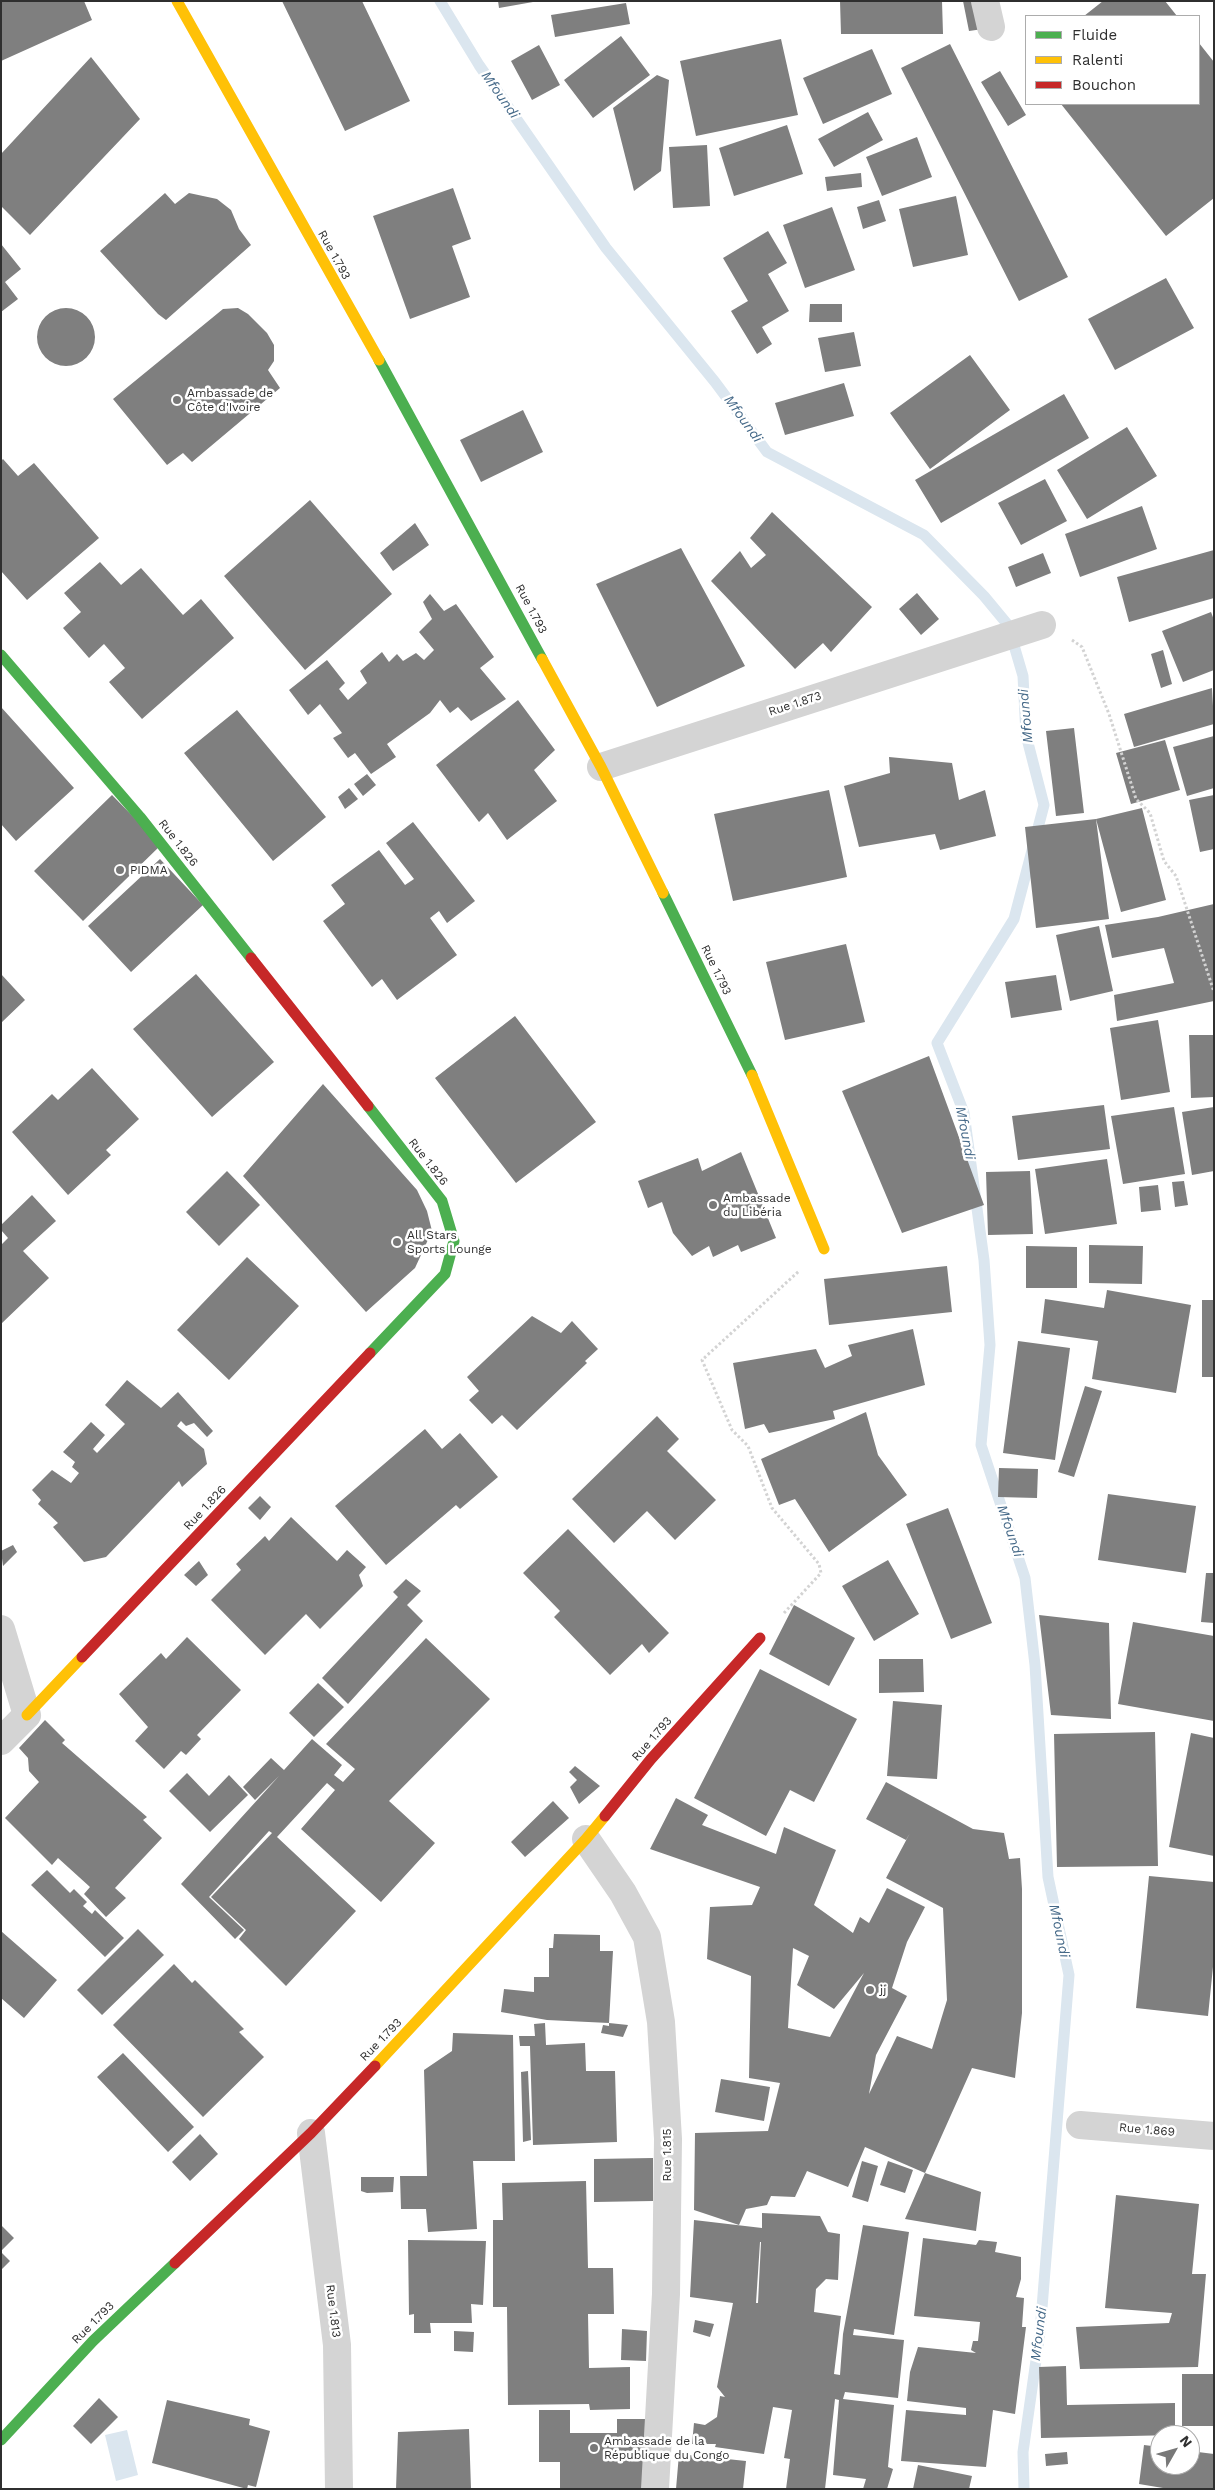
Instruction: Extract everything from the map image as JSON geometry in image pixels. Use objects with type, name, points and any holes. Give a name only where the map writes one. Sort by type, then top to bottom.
[{"type":"street","name":"Rue 1.793","points":[[177,1],[442,473],[601,768],[756,1082],[824,1249]]},
{"type":"street","name":"Rue 1.873","points":[[601,768],[1042,625]]},
{"type":"street","name":"Rue 1.826","points":[[1,655],[140,817],[442,1201],[454,1241],[445,1274],[27,1715]]},
{"type":"street","points":[[1,1630],[27,1715],[1,1741]]},
{"type":"street","name":"Rue 1.793","points":[[1,2440],[93,2341],[311,2133],[586,1840],[651,1759],[760,1638]]},
{"type":"street","name":"Rue 1.815","points":[[586,1840],[623,1893],[646,1938],[661,2022],[668,2139],[666,2294],[655,2489]]},
{"type":"street","name":"Rue 1.869","points":[[1080,2125],[1214,2136]]},
{"type":"street","name":"Rue 1.813","points":[[311,2133],[338,2345],[339,2489]]},
{"type":"path","points":[[1042,625],[1057,629],[1082,647],[1109,714],[1136,799],[1150,813],[1164,862],[1176,876],[1214,992]]},
{"type":"path","points":[[760,1638],[821,1573],[818,1564],[772,1508],[748,1446],[732,1430],[702,1360],[824,1249]]},
{"type":"shaded area","points":[[127,2430],[138,2475],[116,2481],[105,2435]]},
{"type":"building","points":[[1,1],[84,1],[92,20],[1,61]]},
{"type":"building","points":[[282,1],[362,1],[410,101],[345,131]]},
{"type":"building","points":[[498,1],[533,1],[533,2],[499,8]]},
{"type":"building","points":[[840,1],[942,1],[943,34],[841,34]]},
{"type":"building","points":[[963,1],[978,1],[983,29],[969,31]]},
{"type":"building","points":[[1103,1],[1165,1],[1176,15],[1085,15]]},
{"type":"building","points":[[626,3],[630,24],[555,37],[551,15]]},
{"type":"building","points":[[621,36],[650,75],[593,118],[564,80]]},
{"type":"building","points":[[781,39],[798,115],[696,136],[680,61]]},
{"type":"building","points":[[950,44],[1068,277],[1019,301],[901,68]]},
{"type":"building","points":[[1200,44],[1214,62],[1214,198],[1166,236],[1062,105],[1200,105]]},
{"type":"building","points":[[539,45],[560,85],[532,100],[511,61]]},
{"type":"building","points":[[872,49],[892,94],[823,124],[803,78]]},
{"type":"building","points":[[91,57],[140,119],[30,235],[1,206],[1,154]]},
{"type":"building","points":[[1000,71],[1026,115],[1008,126],[981,82]]},
{"type":"building","points":[[657,75],[669,80],[661,171],[634,191],[613,108]]},
{"type":"building","points":[[868,112],[883,140],[834,167],[818,139]]},
{"type":"building","points":[[787,125],[803,174],[734,196],[719,148]]},
{"type":"building","points":[[917,137],[932,177],[882,196],[866,157]]},
{"type":"building","points":[[707,145],[710,206],[673,208],[669,147]]},
{"type":"building","points":[[861,173],[862,187],[827,191],[825,177]]},
{"type":"building","points":[[453,188],[471,239],[452,246],[470,297],[410,319],[373,216]]},
{"type":"building","points":[[165,193],[175,204],[189,193],[217,199],[231,210],[239,229],[251,245],[166,320],[158,314],[100,251]]},
{"type":"building","points":[[956,196],[968,255],[913,267],[899,209]]},
{"type":"building","points":[[879,200],[886,221],[863,229],[857,207]]},
{"type":"building","points":[[832,207],[855,270],[805,288],[783,225]]},
{"type":"building","points":[[768,231],[787,263],[768,274],[789,311],[762,327],[772,344],[757,354],[731,311],[748,301],[723,258]]},
{"type":"building","points":[[1,244],[21,269],[5,282],[18,299],[1,312]]},
{"type":"building","points":[[1166,278],[1194,328],[1115,370],[1088,319]]},
{"type":"building","points":[[810,304],[842,304],[842,322],[809,322]]},
{"type":"building","points":[[66,308],[82,313],[90,321],[95,337],[90,353],[82,361],[66,366],[50,361],[42,353],[37,337],[42,321],[50,313]]},
{"type":"building","points":[[238,308],[248,314],[267,333],[274,345],[274,361],[268,370],[280,388],[192,462],[183,453],[167,465],[113,399],[223,309]]},
{"type":"building","points":[[854,332],[861,366],[825,372],[818,338]]},
{"type":"building","points":[[970,355],[1010,410],[930,469],[890,413]]},
{"type":"building","points":[[844,383],[854,416],[785,435],[775,403]]},
{"type":"building","points":[[1064,394],[1089,438],[941,523],[915,480]]},
{"type":"building","points":[[523,410],[543,452],[481,482],[460,440]]},
{"type":"building","points":[[1127,427],[1157,476],[1087,519],[1057,470]]},
{"type":"building","points":[[3,459],[18,476],[34,463],[99,538],[27,600],[1,571],[1,461]]},
{"type":"building","points":[[1045,479],[1067,521],[1021,545],[998,503]]},
{"type":"building","points":[[310,500],[392,594],[305,670],[224,576]]},
{"type":"building","points":[[1142,506],[1157,549],[1080,577],[1065,534]]},
{"type":"building","points":[[772,512],[872,607],[831,652],[823,643],[795,669],[711,581],[740,551],[751,568],[766,555],[750,538]]},
{"type":"building","points":[[415,523],[429,545],[393,571],[380,553]]},
{"type":"building","points":[[681,548],[745,666],[657,707],[596,584]]},
{"type":"building","points":[[1214,550],[1214,598],[1129,622],[1117,577]]},
{"type":"building","points":[[1043,553],[1051,573],[1016,587],[1008,567]]},
{"type":"building","points":[[100,562],[121,585],[141,568],[183,615],[201,599],[234,638],[142,719],[109,682],[125,668],[104,644],[89,658],[63,628],[81,612],[64,593]]},
{"type":"building","points":[[917,593],[939,619],[921,635],[899,609]]},
{"type":"building","points":[[430,594],[444,611],[456,604],[494,657],[480,668],[506,699],[471,721],[458,707],[450,713],[440,700],[430,713],[387,744],[396,757],[371,774],[355,753],[348,758],[333,738],[342,733],[320,704],[308,715],[289,690],[327,660],[345,683],[339,689],[348,700],[367,683],[360,671],[382,652],[389,662],[397,654],[403,661],[416,653],[424,660],[434,650],[419,632],[432,619],[423,602]]},
{"type":"building","points":[[1211,612],[1214,620],[1214,670],[1183,682],[1162,631]]},
{"type":"building","points":[[1163,650],[1172,684],[1161,688],[1151,654]]},
{"type":"building","points":[[1212,688],[1214,724],[1134,747],[1124,714]]},
{"type":"building","points":[[518,700],[555,750],[534,770],[557,801],[507,840],[488,813],[479,822],[436,765]]},
{"type":"building","points":[[1,707],[74,788],[16,841],[1,824]]},
{"type":"building","points":[[237,710],[326,817],[273,861],[184,753]]},
{"type":"building","points":[[1074,728],[1084,813],[1056,816],[1046,731]]},
{"type":"building","points":[[1214,736],[1214,788],[1187,796],[1173,747]]},
{"type":"building","points":[[1165,740],[1180,790],[1131,804],[1116,753]]},
{"type":"building","points":[[889,757],[952,763],[959,800],[985,790],[996,836],[940,850],[935,834],[859,847],[844,786],[890,773]]},
{"type":"building","points":[[367,774],[376,785],[363,796],[354,784]]},
{"type":"building","points":[[349,788],[358,799],[345,809],[338,797]]},
{"type":"building","points":[[829,790],[847,877],[733,901],[714,814]]},
{"type":"building","points":[[112,795],[161,845],[83,921],[34,871]]},
{"type":"building","points":[[1214,795],[1214,849],[1200,852],[1189,800]]},
{"type":"building","points":[[1142,808],[1166,900],[1121,912],[1096,819]]},
{"type":"building","points":[[1096,819],[1109,919],[1036,928],[1025,827]]},
{"type":"building","points":[[413,822],[475,901],[447,923],[439,911],[430,918],[457,955],[397,1000],[382,979],[372,987],[323,921],[345,904],[331,885],[379,850],[405,885],[414,879],[386,843]]},
{"type":"building","points":[[160,859],[203,905],[131,972],[88,926]]},
{"type":"building","points":[[1214,904],[1214,1001],[1117,1021],[1114,995],[1174,983],[1164,948],[1112,958],[1105,925],[1158,917]]},
{"type":"building","points":[[1099,926],[1113,991],[1070,1001],[1056,935]]},
{"type":"building","points":[[846,944],[865,1022],[785,1040],[766,962]]},
{"type":"building","points":[[1,974],[25,1000],[1,1023]]},
{"type":"building","points":[[196,974],[274,1062],[212,1117],[133,1029]]},
{"type":"building","points":[[1056,975],[1062,1010],[1011,1018],[1005,982]]},
{"type":"building","points":[[515,1016],[596,1122],[516,1183],[435,1078]]},
{"type":"building","points":[[1158,1020],[1170,1092],[1121,1100],[1110,1028]]},
{"type":"building","points":[[1189,1035],[1214,1035],[1214,1097],[1191,1098]]},
{"type":"building","points":[[929,1056],[984,1205],[902,1233],[842,1091]]},
{"type":"building","points":[[92,1068],[139,1119],[106,1150],[111,1155],[68,1195],[12,1132],[52,1094],[58,1100]]},
{"type":"building","points":[[323,1084],[417,1190],[427,1211],[432,1231],[415,1268],[366,1312],[243,1176]]},
{"type":"building","points":[[1104,1105],[1110,1149],[1018,1160],[1012,1116]]},
{"type":"building","points":[[1174,1107],[1185,1174],[1123,1184],[1111,1116]]},
{"type":"building","points":[[1214,1107],[1214,1171],[1192,1175],[1182,1112]]},
{"type":"building","name":"Ambassade du Libéria","points":[[741,1152],[776,1238],[741,1252],[738,1245],[713,1257],[709,1246],[692,1256],[673,1233],[662,1202],[648,1208],[638,1181],[698,1158],[702,1171]]},
{"type":"building","points":[[1107,1159],[1117,1224],[1045,1234],[1035,1169]]},
{"type":"building","points":[[227,1171],[260,1205],[219,1246],[186,1212]]},
{"type":"building","points":[[1030,1171],[1033,1234],[988,1235],[986,1172]]},
{"type":"building","points":[[1184,1181],[1188,1205],[1175,1207],[1172,1182]]},
{"type":"building","points":[[1158,1185],[1161,1210],[1141,1212],[1139,1187]]},
{"type":"building","points":[[32,1195],[56,1221],[23,1251],[49,1278],[1,1324],[1,1245],[8,1238],[1,1230],[1,1225]]},
{"type":"building","points":[[1089,1245],[1143,1246],[1142,1284],[1089,1283]]},
{"type":"building","points":[[1026,1246],[1077,1247],[1077,1288],[1026,1288]]},
{"type":"building","points":[[247,1257],[299,1306],[229,1380],[177,1330]]},
{"type":"building","points":[[947,1266],[952,1312],[829,1325],[824,1279]]},
{"type":"building","points":[[1107,1290],[1191,1305],[1176,1393],[1092,1379],[1098,1341],[1041,1333],[1045,1299],[1104,1308]]},
{"type":"building","points":[[1202,1300],[1214,1300],[1214,1377],[1202,1377]]},
{"type":"building","points":[[532,1316],[561,1333],[572,1321],[598,1349],[585,1361],[587,1363],[517,1430],[502,1415],[492,1424],[469,1400],[479,1391],[467,1377]]},
{"type":"building","points":[[913,1329],[925,1385],[833,1411],[835,1419],[769,1433],[764,1424],[745,1429],[733,1363],[816,1349],[825,1368],[852,1356],[848,1345]]},
{"type":"building","points":[[1018,1341],[1070,1348],[1055,1460],[1003,1453]]},
{"type":"building","points":[[127,1380],[161,1408],[178,1392],[213,1431],[207,1437],[194,1423],[186,1426],[181,1421],[177,1426],[204,1449],[207,1464],[182,1487],[179,1481],[106,1557],[84,1562],[53,1527],[58,1523],[38,1504],[41,1500],[32,1490],[52,1470],[71,1483],[79,1473],[72,1467],[75,1462],[63,1452],[91,1422],[105,1435],[93,1449],[97,1453],[125,1424],[105,1405]]},
{"type":"building","points":[[1085,1386],[1102,1391],[1074,1477],[1058,1472]]},
{"type":"building","points":[[866,1412],[878,1455],[907,1495],[829,1552],[795,1499],[779,1505],[761,1459]]},
{"type":"building","points":[[657,1416],[679,1439],[667,1451],[716,1500],[675,1540],[647,1511],[614,1543],[572,1499]]},
{"type":"building","points":[[425,1429],[442,1449],[460,1433],[498,1477],[460,1509],[456,1505],[386,1565],[335,1506]]},
{"type":"building","points":[[999,1468],[1038,1469],[1037,1498],[998,1497]]},
{"type":"building","points":[[1108,1494],[1196,1506],[1186,1573],[1098,1560]]},
{"type":"building","points":[[260,1496],[271,1507],[260,1520],[248,1508]]},
{"type":"building","points":[[948,1508],[992,1623],[951,1639],[906,1524]]},
{"type":"building","points":[[291,1517],[337,1561],[347,1550],[366,1567],[359,1575],[363,1586],[320,1629],[306,1614],[265,1655],[211,1600],[241,1570],[236,1564],[265,1536],[269,1541]]},
{"type":"building","points":[[568,1529],[669,1633],[649,1653],[642,1644],[610,1675],[554,1617],[560,1611],[523,1573]]},
{"type":"building","points":[[13,1545],[17,1552],[3,1566],[1,1551]]},
{"type":"building","points":[[888,1560],[919,1614],[874,1641],[842,1586]]},
{"type":"building","points":[[199,1561],[208,1575],[196,1586],[184,1575]]},
{"type":"building","points":[[1206,1573],[1214,1573],[1214,1623],[1201,1622]]},
{"type":"building","points":[[406,1579],[421,1591],[407,1605],[423,1621],[348,1704],[322,1678],[398,1597],[393,1592]]},
{"type":"building","points":[[794,1605],[855,1638],[829,1686],[769,1654]]},
{"type":"building","points":[[1039,1615],[1109,1623],[1111,1719],[1051,1715]]},
{"type":"building","points":[[1133,1622],[1214,1636],[1214,1721],[1118,1704]]},
{"type":"building","points":[[187,1637],[241,1690],[197,1735],[201,1739],[186,1755],[181,1751],[164,1769],[135,1741],[148,1727],[119,1694],[161,1653],[166,1659]]},
{"type":"building","points":[[426,1638],[490,1699],[389,1801],[435,1843],[381,1902],[301,1829],[335,1790],[327,1783],[277,1837],[356,1911],[286,1986],[239,1939],[246,1930],[211,1897],[272,1833],[269,1831],[209,1897],[244,1930],[235,1939],[181,1884],[279,1776],[255,1800],[243,1787],[271,1758],[284,1770],[312,1739],[342,1765],[334,1775],[343,1782],[355,1769],[326,1744]]},
{"type":"building","points":[[879,1659],[923,1659],[924,1692],[879,1693]]},
{"type":"building","points":[[760,1669],[857,1719],[814,1802],[790,1790],[766,1836],[694,1798]]},
{"type":"building","points":[[318,1683],[344,1707],[314,1737],[289,1713]]},
{"type":"building","points":[[893,1701],[942,1705],[937,1779],[887,1776]]},
{"type":"building","points":[[45,1720],[65,1740],[62,1743],[147,1817],[143,1820],[162,1838],[115,1888],[126,1898],[106,1917],[84,1894],[90,1887],[58,1858],[52,1865],[5,1818],[39,1782],[29,1771],[28,1758],[19,1748]]},
{"type":"building","points":[[1155,1732],[1158,1866],[1057,1867],[1054,1734]]},
{"type":"building","points":[[1191,1733],[1214,1738],[1214,1856],[1169,1847]]},
{"type":"building","points":[[575,1766],[600,1786],[579,1804],[570,1787],[577,1780],[569,1772]]},
{"type":"building","points":[[187,1773],[209,1796],[229,1775],[248,1795],[210,1832],[169,1791]]},
{"type":"building","points":[[886,1782],[973,1829],[1004,1833],[1009,1859],[1020,1858],[1022,1889],[1022,2013],[1015,2078],[972,2068],[925,2173],[865,2147],[848,2187],[807,2171],[795,2197],[771,2196],[767,2205],[746,2209],[739,2225],[694,2210],[695,2133],[768,2131],[780,2083],[749,2078],[751,1976],[707,1959],[710,1907],[752,1905],[760,1887],[650,1849],[676,1798],[708,1815],[702,1825],[776,1854],[784,1827],[836,1850],[814,1905],[853,1933],[860,1917],[869,1923],[887,1888],[925,1907],[907,1942],[892,1988],[907,1996],[876,2055],[869,2094],[897,2036],[932,2049],[947,2000],[943,1908],[886,1878],[910,1833],[906,1840],[866,1819]],"holes":[[[793,1948],[809,1956],[797,1985],[834,2009],[864,1973],[830,2037],[788,2028]]]},
{"type":"building","points":[[553,1801],[569,1818],[525,1857],[511,1842]]},
{"type":"building","points":[[47,1870],[70,1893],[74,1889],[87,1902],[83,1906],[92,1914],[95,1910],[124,1938],[105,1957],[31,1885]]},
{"type":"building","points":[[1149,1876],[1214,1882],[1214,1957],[1208,2016],[1136,2008]]},
{"type":"building","points":[[138,1929],[164,1955],[102,2015],[77,1990]]},
{"type":"building","points":[[1,1931],[57,1980],[24,2018],[1,1998]]},
{"type":"building","points":[[554,1934],[600,1935],[600,1951],[613,1951],[609,2023],[547,2020],[501,2012],[504,1989],[534,1992],[534,1977],[549,1977],[549,1948],[553,1948]]},
{"type":"building","points":[[174,1964],[192,1983],[195,1980],[244,2029],[239,2032],[264,2057],[203,2117],[113,2025]]},
{"type":"building","points":[[545,2023],[546,2045],[585,2043],[586,2071],[615,2071],[617,2142],[533,2145],[530,2046],[520,2046],[519,2036],[535,2036],[534,2024]]},
{"type":"building","points":[[609,2023],[628,2025],[623,2037],[601,2033],[603,2025],[609,2026]]},
{"type":"building","points":[[453,2033],[513,2035],[515,2161],[473,2161],[477,2229],[428,2232],[426,2209],[401,2209],[400,2176],[427,2176],[424,2070],[452,2051]]},
{"type":"building","points":[[123,2053],[194,2127],[168,2152],[97,2077]]},
{"type":"building","points":[[528,2071],[531,2140],[523,2142],[521,2072]]},
{"type":"building","points":[[721,2079],[770,2087],[764,2121],[715,2112]]},
{"type":"building","points":[[200,2134],[218,2154],[190,2181],[172,2162]]},
{"type":"building","points":[[653,2158],[653,2201],[594,2202],[594,2159]]},
{"type":"building","points":[[862,2161],[878,2166],[868,2202],[852,2197]]},
{"type":"building","points":[[888,2161],[913,2170],[905,2193],[880,2185]]},
{"type":"building","points":[[925,2173],[981,2192],[976,2231],[905,2219]]},
{"type":"building","points":[[361,2177],[394,2177],[393,2192],[367,2193],[361,2191]]},
{"type":"building","points":[[586,2181],[588,2268],[613,2268],[614,2314],[588,2314],[589,2368],[630,2367],[630,2409],[590,2410],[589,2404],[508,2405],[507,2307],[493,2307],[493,2220],[503,2220],[502,2183]]},
{"type":"building","points":[[1116,2195],[1199,2204],[1192,2274],[1206,2274],[1198,2367],[1080,2369],[1076,2327],[1169,2323],[1172,2313],[1105,2308]]},
{"type":"building","points":[[762,2213],[820,2216],[828,2232],[840,2234],[838,2280],[826,2279],[816,2289],[814,2312],[841,2316],[834,2374],[840,2375],[843,2334],[863,2225],[909,2232],[894,2335],[854,2329],[853,2335],[904,2340],[898,2398],[845,2392],[843,2399],[894,2405],[888,2467],[893,2469],[887,2489],[863,2489],[866,2479],[833,2475],[839,2400],[835,2399],[825,2489],[786,2489],[790,2459],[784,2458],[792,2410],[773,2407],[764,2454],[715,2447],[716,2444],[692,2444],[694,2423],[705,2425],[717,2417],[720,2396],[725,2397],[717,2387],[733,2303],[690,2297],[694,2220],[762,2228]],"holes":[[[760,2242],[758,2303],[756,2303]]]},
{"type":"building","points":[[1,2225],[14,2238],[1,2251]]},
{"type":"building","points":[[923,2238],[976,2245],[979,2240],[997,2242],[995,2252],[1021,2257],[1021,2279],[1016,2297],[1024,2298],[1022,2327],[1026,2327],[1015,2414],[993,2410],[986,2467],[901,2461],[906,2410],[966,2415],[966,2408],[907,2401],[910,2372],[918,2347],[976,2353],[971,2350],[973,2341],[978,2341],[980,2322],[914,2316]]},
{"type":"building","points":[[408,2240],[486,2241],[483,2305],[471,2304],[472,2323],[430,2323],[431,2333],[414,2333],[414,2314],[409,2315]]},
{"type":"building","points":[[1,2252],[10,2261],[1,2270]]},
{"type":"building","points":[[695,2320],[714,2324],[710,2337],[693,2332]]},
{"type":"building","points":[[622,2329],[647,2331],[646,2361],[621,2360]]},
{"type":"building","points":[[454,2331],[474,2332],[473,2352],[454,2351]]},
{"type":"building","points":[[1066,2366],[1067,2405],[1175,2403],[1175,2425],[1150,2425],[1150,2436],[1041,2438],[1039,2367]]},
{"type":"building","points":[[1182,2374],[1214,2374],[1214,2426],[1182,2425]]},
{"type":"building","points":[[99,2398],[118,2417],[91,2444],[73,2426]]},
{"type":"building","points":[[167,2400],[250,2419],[249,2425],[270,2431],[256,2487],[248,2485],[247,2489],[152,2463]]},
{"type":"building","name":"Ambassade de la République du Congo","points":[[539,2410],[570,2410],[570,2433],[617,2433],[617,2419],[648,2419],[649,2489],[560,2489],[560,2462],[539,2462]]},
{"type":"building","points":[[469,2429],[471,2489],[396,2489],[398,2432]]},
{"type":"building","points":[[1144,2445],[1150,2446],[1150,2475],[1200,2475],[1200,2452],[1214,2454],[1214,2489],[1169,2489],[1139,2484]]},
{"type":"building","points":[[1067,2452],[1068,2464],[1046,2466],[1045,2454]]},
{"type":"building","points":[[679,2454],[746,2461],[743,2489],[676,2489]]},
{"type":"building","points":[[918,2465],[972,2476],[969,2489],[913,2489]]},
{"type":"waterway","name":"Mfoundi","points":[[440,1],[479,65],[606,248],[715,382],[767,452],[924,535],[984,596],[1008,625],[1023,676],[1026,735],[1044,805],[1014,919],[937,1043],[964,1113],[984,1260],[990,1345],[981,1445],[1025,1578],[1035,1665],[1048,1877],[1069,1975],[1040,2332],[1023,2452],[1024,2489]]},
{"type":"traffic: fast","points":[[379,360],[542,659]]},
{"type":"traffic: fast","points":[[1,655],[140,817],[251,958]]},
{"type":"traffic: fast","points":[[663,893],[752,1075]]},
{"type":"traffic: fast","points":[[368,1106],[442,1201],[454,1241],[445,1274],[370,1353]]},
{"type":"traffic: fast","points":[[1,2440],[93,2341],[175,2263]]},
{"type":"traffic: slow","points":[[177,1],[379,360]]},
{"type":"traffic: slow","points":[[542,659],[601,767],[663,893]]},
{"type":"traffic: slow","points":[[752,1075],[824,1249]]},
{"type":"traffic: slow","points":[[27,1715],[82,1657]]},
{"type":"traffic: slow","points":[[375,2066],[586,1839],[605,1816]]},
{"type":"traffic: jam","points":[[251,958],[368,1106]]},
{"type":"traffic: jam","points":[[82,1657],[370,1353]]},
{"type":"traffic: jam","points":[[605,1816],[651,1759],[760,1638]]},
{"type":"traffic: jam","points":[[175,2263],[311,2133],[375,2066]]},
{"type":"place","name":"Ambassade de Côte d'Ivoire","points":[[177,400]]},
{"type":"place","name":"PIDMA","points":[[120,870]]},
{"type":"place","name":"Ambassade du Libéria","points":[[713,1205]]},
{"type":"place","name":"All Stars Sports Lounge","points":[[397,1242]]},
{"type":"place","name":"jj","points":[[870,1990]]},
{"type":"place","name":"Ambassade de la République du Congo","points":[[594,2448]]}]
